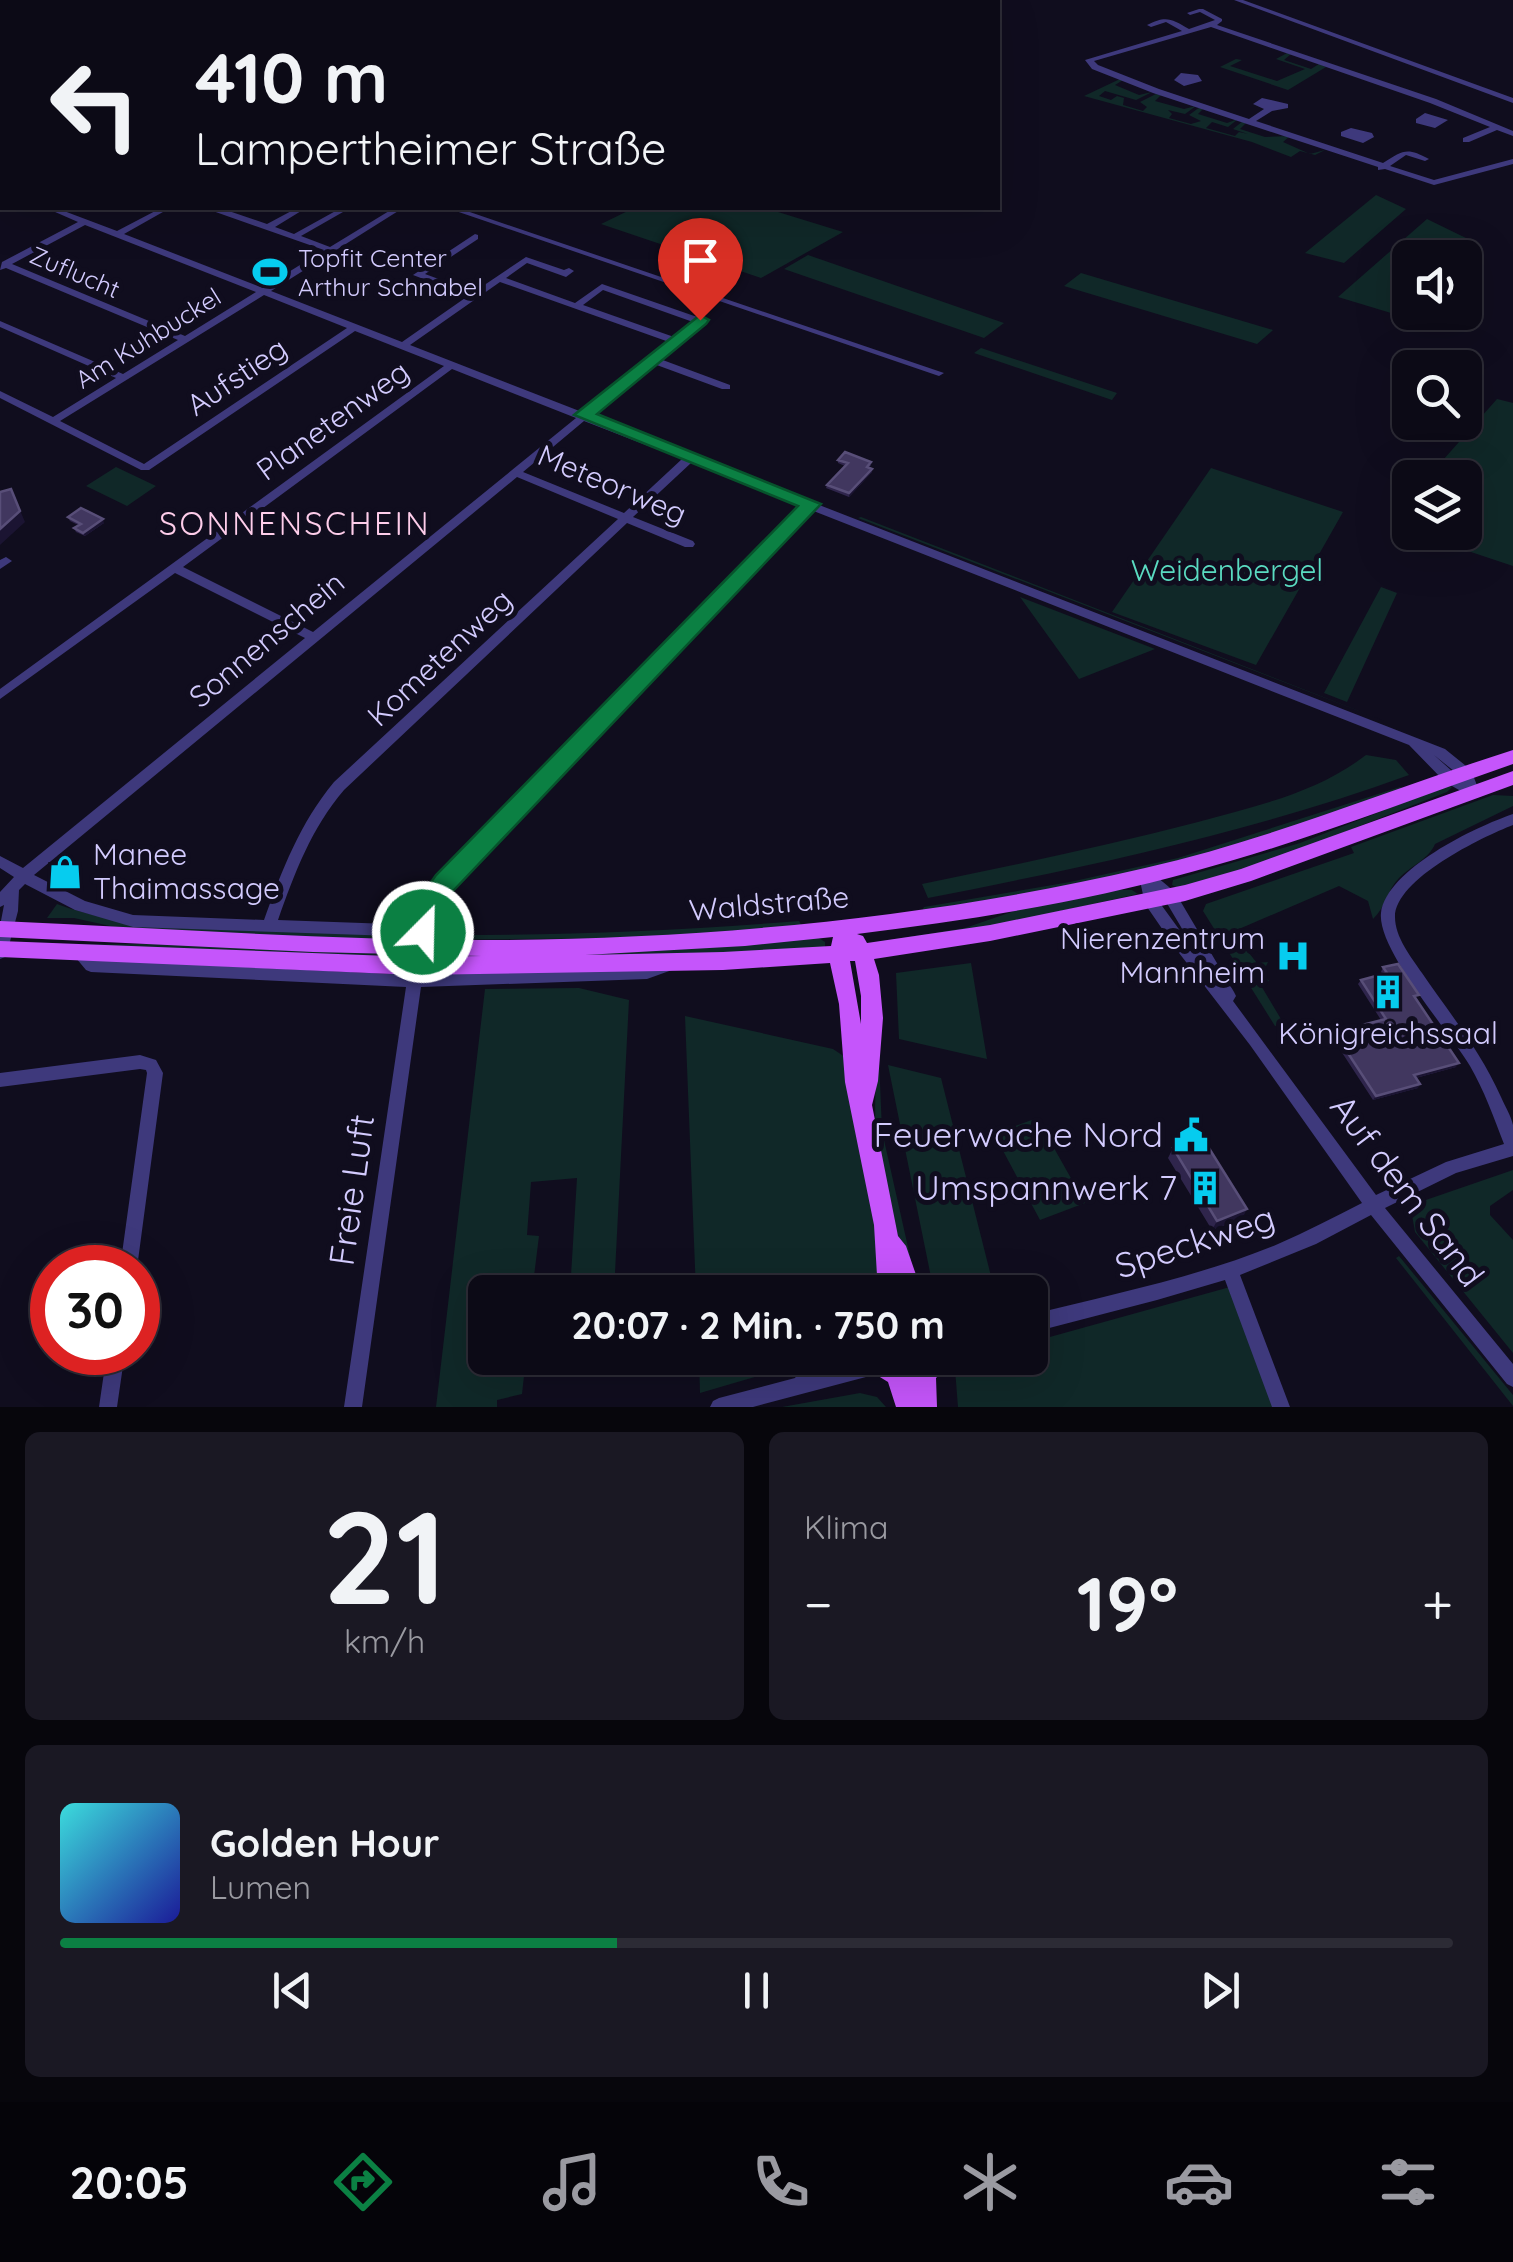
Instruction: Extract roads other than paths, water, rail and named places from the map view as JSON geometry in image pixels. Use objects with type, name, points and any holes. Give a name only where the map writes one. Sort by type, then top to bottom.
[{"type":"main road","name":"Waldstraße","points":[[2,942],[500,948],[667,942],[845,927],[993,908],[1146,876],[1263,844],[1513,757]]},
{"type":"main road","name":"Waldstraße","points":[[2,942],[78,952],[416,966],[677,962],[863,952],[990,933],[1160,898],[1244,876],[1513,778]]},
{"type":"main road","points":[[845,927],[863,952],[872,1007],[864,1108]]},
{"type":"main road","points":[[845,927],[839,954],[849,1004],[856,1082],[886,1226],[889,1275]]},
{"type":"main road","points":[[886,1226],[904,1275]]},
{"type":"main road","points":[[904,1375],[909,1407]]},
{"type":"main road","points":[[908,1375],[924,1407]]},
{"type":"street","points":[[1238,0],[1513,101]]},
{"type":"street","points":[[1190,13],[1201,10],[1220,20],[1090,60],[1095,66],[1163,94],[1438,184],[1513,162]]},
{"type":"street","points":[[1151,25],[1167,20],[1186,30]]},
{"type":"street","points":[[1210,25],[1456,110],[1513,134]]},
{"type":"street","points":[[1163,94],[1181,82]]},
{"type":"street","points":[[1250,121],[1270,109]]},
{"type":"street","points":[[1437,118],[1456,110]]},
{"type":"street","points":[[1466,140],[1497,127]]},
{"type":"street","points":[[1336,151],[1356,140]]},
{"type":"street","points":[[1381,168],[1405,152],[1425,159]]},
{"type":"street","points":[[56,210],[1410,739],[1458,776],[1473,793]]},
{"type":"street","points":[[118,234],[162,210]]},
{"type":"street","points":[[219,210],[331,250]]},
{"type":"street","points":[[240,217],[252,210]]},
{"type":"street","points":[[269,227],[299,210]]},
{"type":"street","points":[[294,237],[342,210]]},
{"type":"street","name":"Am Kuhbuckel","points":[[53,420],[396,210]]},
{"type":"street","points":[[457,210],[939,373]]},
{"type":"street","points":[[2,266],[86,221]]},
{"type":"street","points":[[475,237],[418,275],[475,296]]},
{"type":"street","points":[[404,345],[526,260],[566,274],[570,271]]},
{"type":"street","name":"Zuflucht","points":[[2,266],[184,339]]},
{"type":"street","points":[[499,279],[675,342]]},
{"type":"street","name":"Sonnenschein","points":[[2,942],[3,897],[24,876],[700,320],[602,287],[576,306]]},
{"type":"street","points":[[0,324],[122,378]]},
{"type":"street","name":"Aufstieg","points":[[53,420],[145,468],[356,326]]},
{"type":"street","points":[[653,360],[726,387]]},
{"type":"street","name":"Planetenweg","points":[[0,695],[453,364]]},
{"type":"street","points":[[0,394],[53,420]]},
{"type":"street","name":"Kometenweg","points":[[269,927],[296,848],[323,804],[692,457]]},
{"type":"street","name":"Meteorweg","points":[[515,472],[689,544]]},
{"type":"street","points":[[0,862],[71,904],[97,915],[133,921],[423,932],[432,899],[445,882],[811,504]]},
{"type":"street","points":[[174,568],[313,637]]},
{"type":"street","points":[[1513,819],[1472,836],[1430,865],[1395,896],[1388,917],[1396,943],[1474,1059],[1513,1147]]},
{"type":"street","name":"Auf dem Sand","points":[[1146,876],[1255,1040],[1373,1205],[1513,1378]]},
{"type":"street","name":"Waldstraße","points":[[78,952],[91,966],[414,981],[648,973],[677,962]]},
{"type":"street","name":"Freie Luft","points":[[353,1407],[414,981]]},
{"type":"street","points":[[0,1080],[140,1062],[151,1065],[155,1073],[131,1245]]},
{"type":"street","name":"Speckweg","points":[[1048,1320],[1233,1276],[1439,1172],[1513,1147]]},
{"type":"street","points":[[1233,1276],[1281,1407]]},
{"type":"street","points":[[108,1407],[113,1375]]},
{"type":"street","points":[[792,1387],[813,1375]]},
{"type":"street","points":[[719,1407],[855,1375]]},
{"type":"place","name":"Topfit Center Arthur Schnabel","points":[[270,272]]},
{"type":"place","name":"Manee Thaimassage","points":[[65,872]]},
{"type":"place","name":"Nierenzentrum Mannheim","points":[[1293,956]]},
{"type":"place","name":"Königreichssaal","points":[[1388,992]]},
{"type":"place","name":"Feuerwache Nord","points":[[1191,1135]]},
{"type":"place","name":"Umspannwerk 7","points":[[1205,1188]]},
{"type":"district","name":"SONNENSCHEIN","points":[[295,524]]},
{"type":"park label","name":"Weidenbergel","points":[[1227,571]]}]
